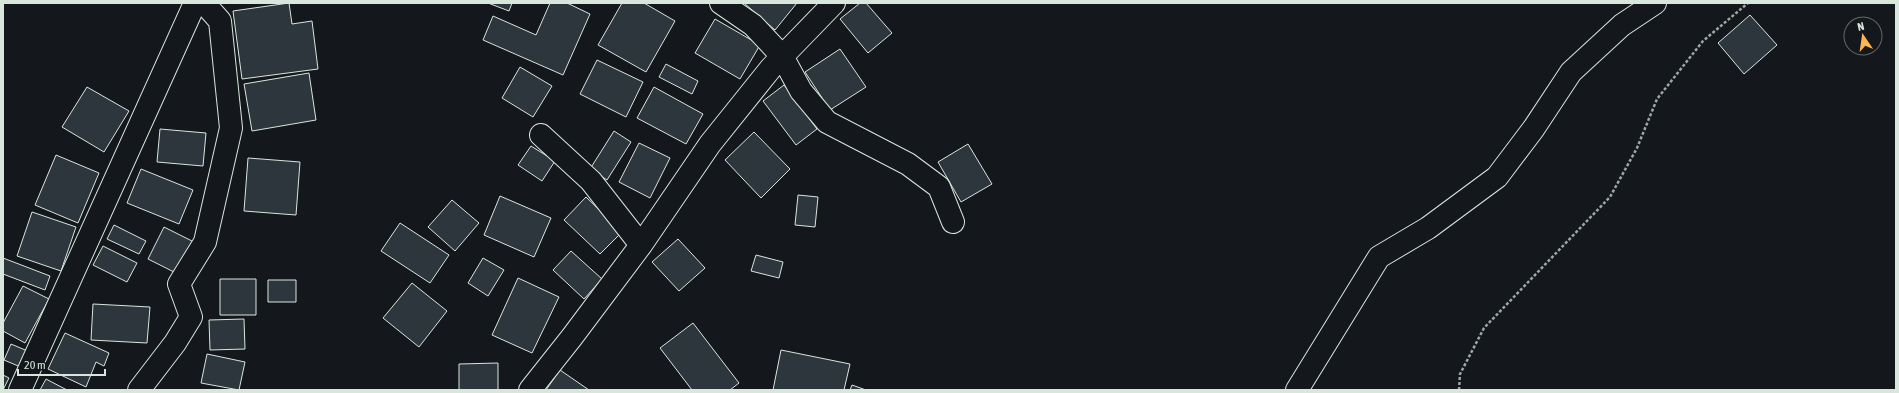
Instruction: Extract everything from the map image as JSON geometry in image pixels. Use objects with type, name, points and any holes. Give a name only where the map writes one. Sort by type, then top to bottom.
[{"type":"street","points":[[20,390],[195,3]]},
{"type":"street","points":[[139,390],[175,343],[192,317],[179,284],[205,242],[231,128],[220,21],[204,3]]},
{"type":"street","points":[[721,3],[754,25],[782,56],[801,91],[827,122],[908,164],[939,187],[953,222]]},
{"type":"street","points":[[530,390],[641,245],[710,144],[782,56],[834,3]]},
{"type":"street","points":[[1297,390],[1380,257],[1428,228],[1497,177],[1534,128],[1571,72],[1622,25],[1655,3]]},
{"type":"street","points":[[541,135],[591,181],[641,245]]},
{"type":"path","points":[[1459,390],[1460,374],[1484,328],[1610,197],[1637,148],[1658,99],[1703,41],[1748,3]]},
{"type":"building","points":[[289,3],[292,24],[312,21],[318,69],[242,79],[233,11]]},
{"type":"building","points":[[488,3],[512,3],[509,11]]},
{"type":"building","points":[[550,3],[567,3],[590,14],[563,75],[483,40],[493,16],[536,35]]},
{"type":"building","points":[[622,3],[644,3],[675,21],[646,72],[598,45]]},
{"type":"building","points":[[744,3],[797,3],[775,30]]},
{"type":"building","points":[[860,3],[866,3],[892,33],[868,53],[840,19]]},
{"type":"building","points":[[1750,15],[1777,45],[1744,74],[1718,43]]},
{"type":"building","points":[[715,19],[760,45],[740,79],[695,53]]},
{"type":"building","points":[[840,49],[866,87],[830,110],[805,72]]},
{"type":"building","points":[[597,60],[643,82],[626,117],[580,94]]},
{"type":"building","points":[[666,64],[698,81],[692,94],[659,77]]},
{"type":"building","points":[[520,67],[552,86],[533,117],[502,98]]},
{"type":"building","points":[[309,73],[316,120],[252,131],[244,84]]},
{"type":"building","points":[[784,85],[817,129],[796,145],[763,101]]},
{"type":"building","points":[[87,87],[129,111],[104,152],[62,127]]},
{"type":"building","points":[[654,87],[703,114],[686,144],[637,118]]},
{"type":"building","points":[[160,129],[206,133],[203,166],[157,162]]},
{"type":"building","points":[[614,131],[631,142],[607,180],[590,169]]},
{"type":"building","points":[[754,132],[790,169],[761,198],[725,160]]},
{"type":"building","points":[[639,143],[670,158],[650,198],[619,182]]},
{"type":"building","points":[[968,144],[992,184],[961,202],[938,162]]},
{"type":"building","points":[[531,146],[555,161],[542,181],[518,165]]},
{"type":"building","points":[[56,155],[99,173],[78,223],[35,205]]},
{"type":"building","points":[[248,158],[300,162],[296,215],[244,211]]},
{"type":"building","points":[[141,169],[193,190],[179,224],[127,203]]},
{"type":"building","points":[[798,195],[818,197],[815,227],[795,225]]},
{"type":"building","points":[[500,196],[551,218],[534,257],[484,235]]},
{"type":"building","points":[[586,197],[622,232],[600,254],[564,220]]},
{"type":"building","points":[[452,200],[479,223],[455,251],[428,227]]},
{"type":"building","points":[[32,212],[76,227],[61,271],[17,256]]},
{"type":"building","points":[[400,223],[449,255],[430,283],[381,251]]},
{"type":"building","points":[[114,225],[146,241],[139,254],[107,239]]},
{"type":"building","points":[[164,227],[194,242],[178,274],[148,259]]},
{"type":"building","points":[[678,239],[705,268],[679,291],[652,262]]},
{"type":"building","points":[[103,246],[137,263],[127,282],[93,265]]},
{"type":"building","points":[[571,251],[602,279],[584,299],[553,270]]},
{"type":"building","points":[[756,255],[783,262],[779,278],[751,271]]},
{"type":"building","points":[[3,258],[50,276],[45,290],[3,274]]},
{"type":"building","points":[[483,258],[504,270],[488,296],[468,283]]},
{"type":"building","points":[[518,278],[559,297],[532,353],[492,335]]},
{"type":"building","points":[[220,279],[256,279],[256,315],[220,315]]},
{"type":"building","points":[[268,280],[296,280],[296,302],[268,302]]},
{"type":"building","points":[[412,283],[447,311],[419,347],[383,318]]},
{"type":"building","points":[[23,286],[49,299],[25,343],[3,331],[3,323]]},
{"type":"building","points":[[93,304],[150,307],[147,343],[91,340]]},
{"type":"building","points":[[244,319],[245,349],[210,350],[209,320]]},
{"type":"building","points":[[693,323],[739,383],[730,390],[692,390],[660,348]]},
{"type":"building","points":[[65,333],[109,353],[104,366],[96,362],[86,387],[48,369]]},
{"type":"building","points":[[11,344],[30,352],[23,368],[4,360]]},
{"type":"building","points":[[781,350],[850,364],[844,390],[773,390]]},
{"type":"building","points":[[207,354],[245,362],[239,390],[201,383]]},
{"type":"building","points":[[498,363],[498,390],[459,390],[459,364]]},
{"type":"building","points":[[560,370],[589,390],[546,390]]},
{"type":"building","points":[[3,375],[9,378],[3,390]]},
{"type":"building","points":[[46,379],[67,390],[40,390]]},
{"type":"building","points":[[852,385],[866,390],[850,390]]}]
